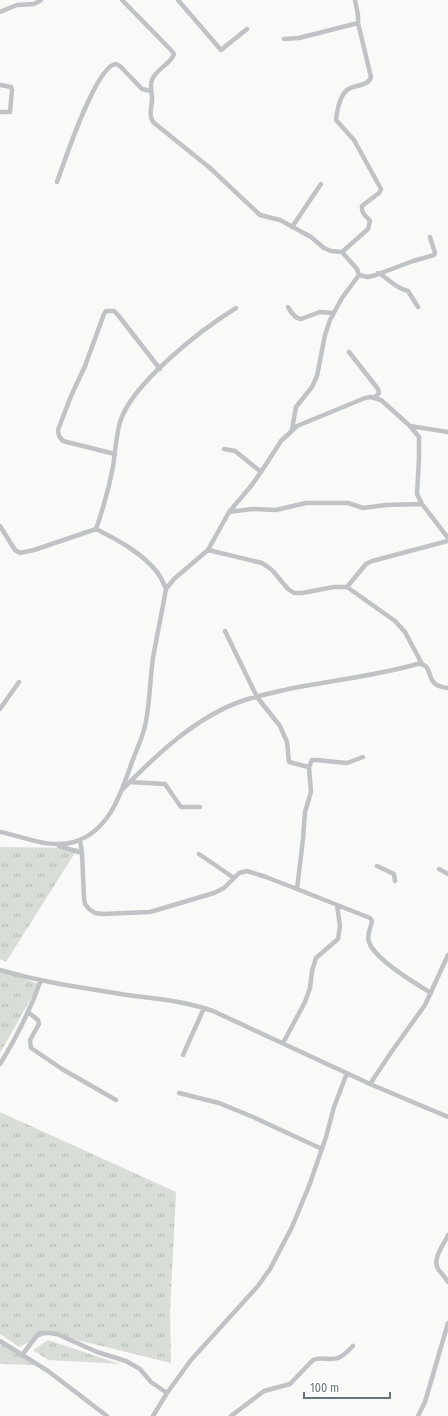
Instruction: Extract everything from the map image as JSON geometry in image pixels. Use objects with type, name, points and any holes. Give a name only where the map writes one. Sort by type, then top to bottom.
[{"type":"street","points":[[0,12],[17,6],[34,4],[41,0]]},
{"type":"street","points":[[122,0],[174,53],[173,58],[158,71],[152,79],[152,99],[150,112],[153,122],[210,168],[256,213],[262,217],[280,220],[311,237],[324,248],[331,251],[342,252],[357,270],[359,275]]},
{"type":"street","points":[[178,0],[221,50],[247,29]]},
{"type":"street","points":[[342,252],[368,229],[370,221],[364,216],[362,206],[379,193],[381,189],[354,140],[336,120],[341,100],[346,91],[356,86],[368,84],[371,77],[358,23],[355,0]]},
{"type":"street","points":[[284,39],[299,38],[358,23]]},
{"type":"street","points":[[57,182],[91,95],[100,78],[111,65],[116,64],[120,66],[142,89],[151,91]]},
{"type":"street","points":[[0,85],[11,87],[12,90],[10,112],[0,112]]},
{"type":"street","points":[[292,227],[321,184]]},
{"type":"street","points":[[359,275],[368,277],[413,260],[434,255],[435,253],[430,237]]},
{"type":"street","points":[[378,274],[385,277],[394,286],[411,293],[418,308]]},
{"type":"street","points":[[292,429],[296,407],[312,388],[315,382],[325,335],[333,314],[350,286],[359,275]]},
{"type":"street","points":[[288,307],[292,314],[298,319],[320,312],[333,314]]},
{"type":"street","points":[[96,529],[110,483],[117,432],[123,416],[137,394],[160,368],[207,328],[236,308]]},
{"type":"street","points":[[115,454],[63,441],[59,436],[58,430],[70,396],[106,311],[114,311],[118,315],[160,368]]},
{"type":"street","points":[[349,352],[378,389],[379,393],[374,398]]},
{"type":"street","points":[[56,845],[80,840],[92,833],[105,822],[122,790],[146,723],[151,672],[166,589],[208,550],[229,512],[252,486],[281,441],[292,429],[306,421],[371,397],[381,400],[410,426],[419,437],[420,458],[417,494],[422,504],[448,539],[372,561],[366,564],[346,587]]},
{"type":"street","points":[[410,426],[448,432]]},
{"type":"street","points":[[224,449],[235,451],[261,472]]},
{"type":"street","points":[[229,512],[252,509],[276,510],[306,503],[348,503],[363,508],[386,505],[422,504]]},
{"type":"street","points":[[0,526],[15,550],[20,553],[34,550],[96,529],[116,540],[147,562],[158,573],[166,589]]},
{"type":"street","points":[[208,550],[262,563],[272,570],[288,589],[294,593],[334,587],[346,587],[395,621],[405,632],[422,664],[428,668],[434,684],[440,688],[448,688]]},
{"type":"street","points":[[225,631],[257,696],[280,726],[287,742],[289,762],[309,767]]},
{"type":"street","points":[[122,790],[151,760],[196,725],[223,709],[241,701],[321,682],[373,674],[422,664]]},
{"type":"street","points":[[0,709],[19,682]]},
{"type":"street","points":[[297,888],[305,812],[311,792],[309,767],[312,760],[347,762],[363,757]]},
{"type":"street","points":[[130,782],[165,784],[181,806],[200,807]]},
{"type":"street","points":[[0,832],[42,843],[56,845],[82,853]]},
{"type":"street","points":[[80,840],[84,898],[89,909],[95,913],[150,912],[163,910],[214,893],[224,888],[239,874],[247,871],[297,888],[370,918],[372,921],[368,937],[370,946],[390,965],[431,993]]},
{"type":"street","points":[[200,854],[234,878]]},
{"type":"street","points":[[377,866],[394,874],[395,881]]},
{"type":"street","points":[[438,869],[448,874]]},
{"type":"street","points":[[283,1043],[310,988],[316,958],[338,939],[340,926],[337,905]]},
{"type":"street","points":[[370,1084],[425,1005],[448,955]]},
{"type":"street","points":[[0,970],[21,976],[77,987],[192,1004],[283,1043],[370,1084],[448,1116]]},
{"type":"street","points":[[0,1064],[12,1046],[29,1013],[41,980]]},
{"type":"street","points":[[183,1055],[204,1008]]},
{"type":"street","points":[[29,1013],[38,1020],[39,1024],[30,1040],[31,1048],[62,1069],[116,1100]]},
{"type":"street","points":[[153,1416],[166,1393],[191,1360],[258,1286],[270,1269],[292,1227],[322,1149],[334,1107],[347,1073]]},
{"type":"street","points":[[179,1093],[203,1098],[230,1107],[322,1149]]},
{"type":"street","points":[[448,1235],[437,1257],[436,1263],[438,1269],[448,1282]]},
{"type":"street","points":[[418,1416],[425,1402],[448,1323]]},
{"type":"street","points":[[22,1355],[39,1333],[57,1334],[97,1352],[126,1361],[140,1369],[151,1382],[166,1393]]},
{"type":"street","points":[[0,1341],[48,1371],[107,1416]]},
{"type":"street","points":[[231,1416],[264,1391],[290,1384],[313,1360],[317,1358],[337,1359],[342,1357],[353,1346]]},
{"type":"green space","points":[[0,847],[78,848],[6,962],[0,959]]},
{"type":"green space","points":[[0,970],[39,984],[0,1053]]},
{"type":"green space","points":[[0,1112],[176,1192],[170,1312],[171,1363],[49,1333],[19,1347],[0,1334]]},
{"type":"green space","points":[[48,1340],[120,1364],[48,1360],[33,1350]]},
{"type":"green space","points":[[0,1344],[38,1365],[0,1364]]}]
